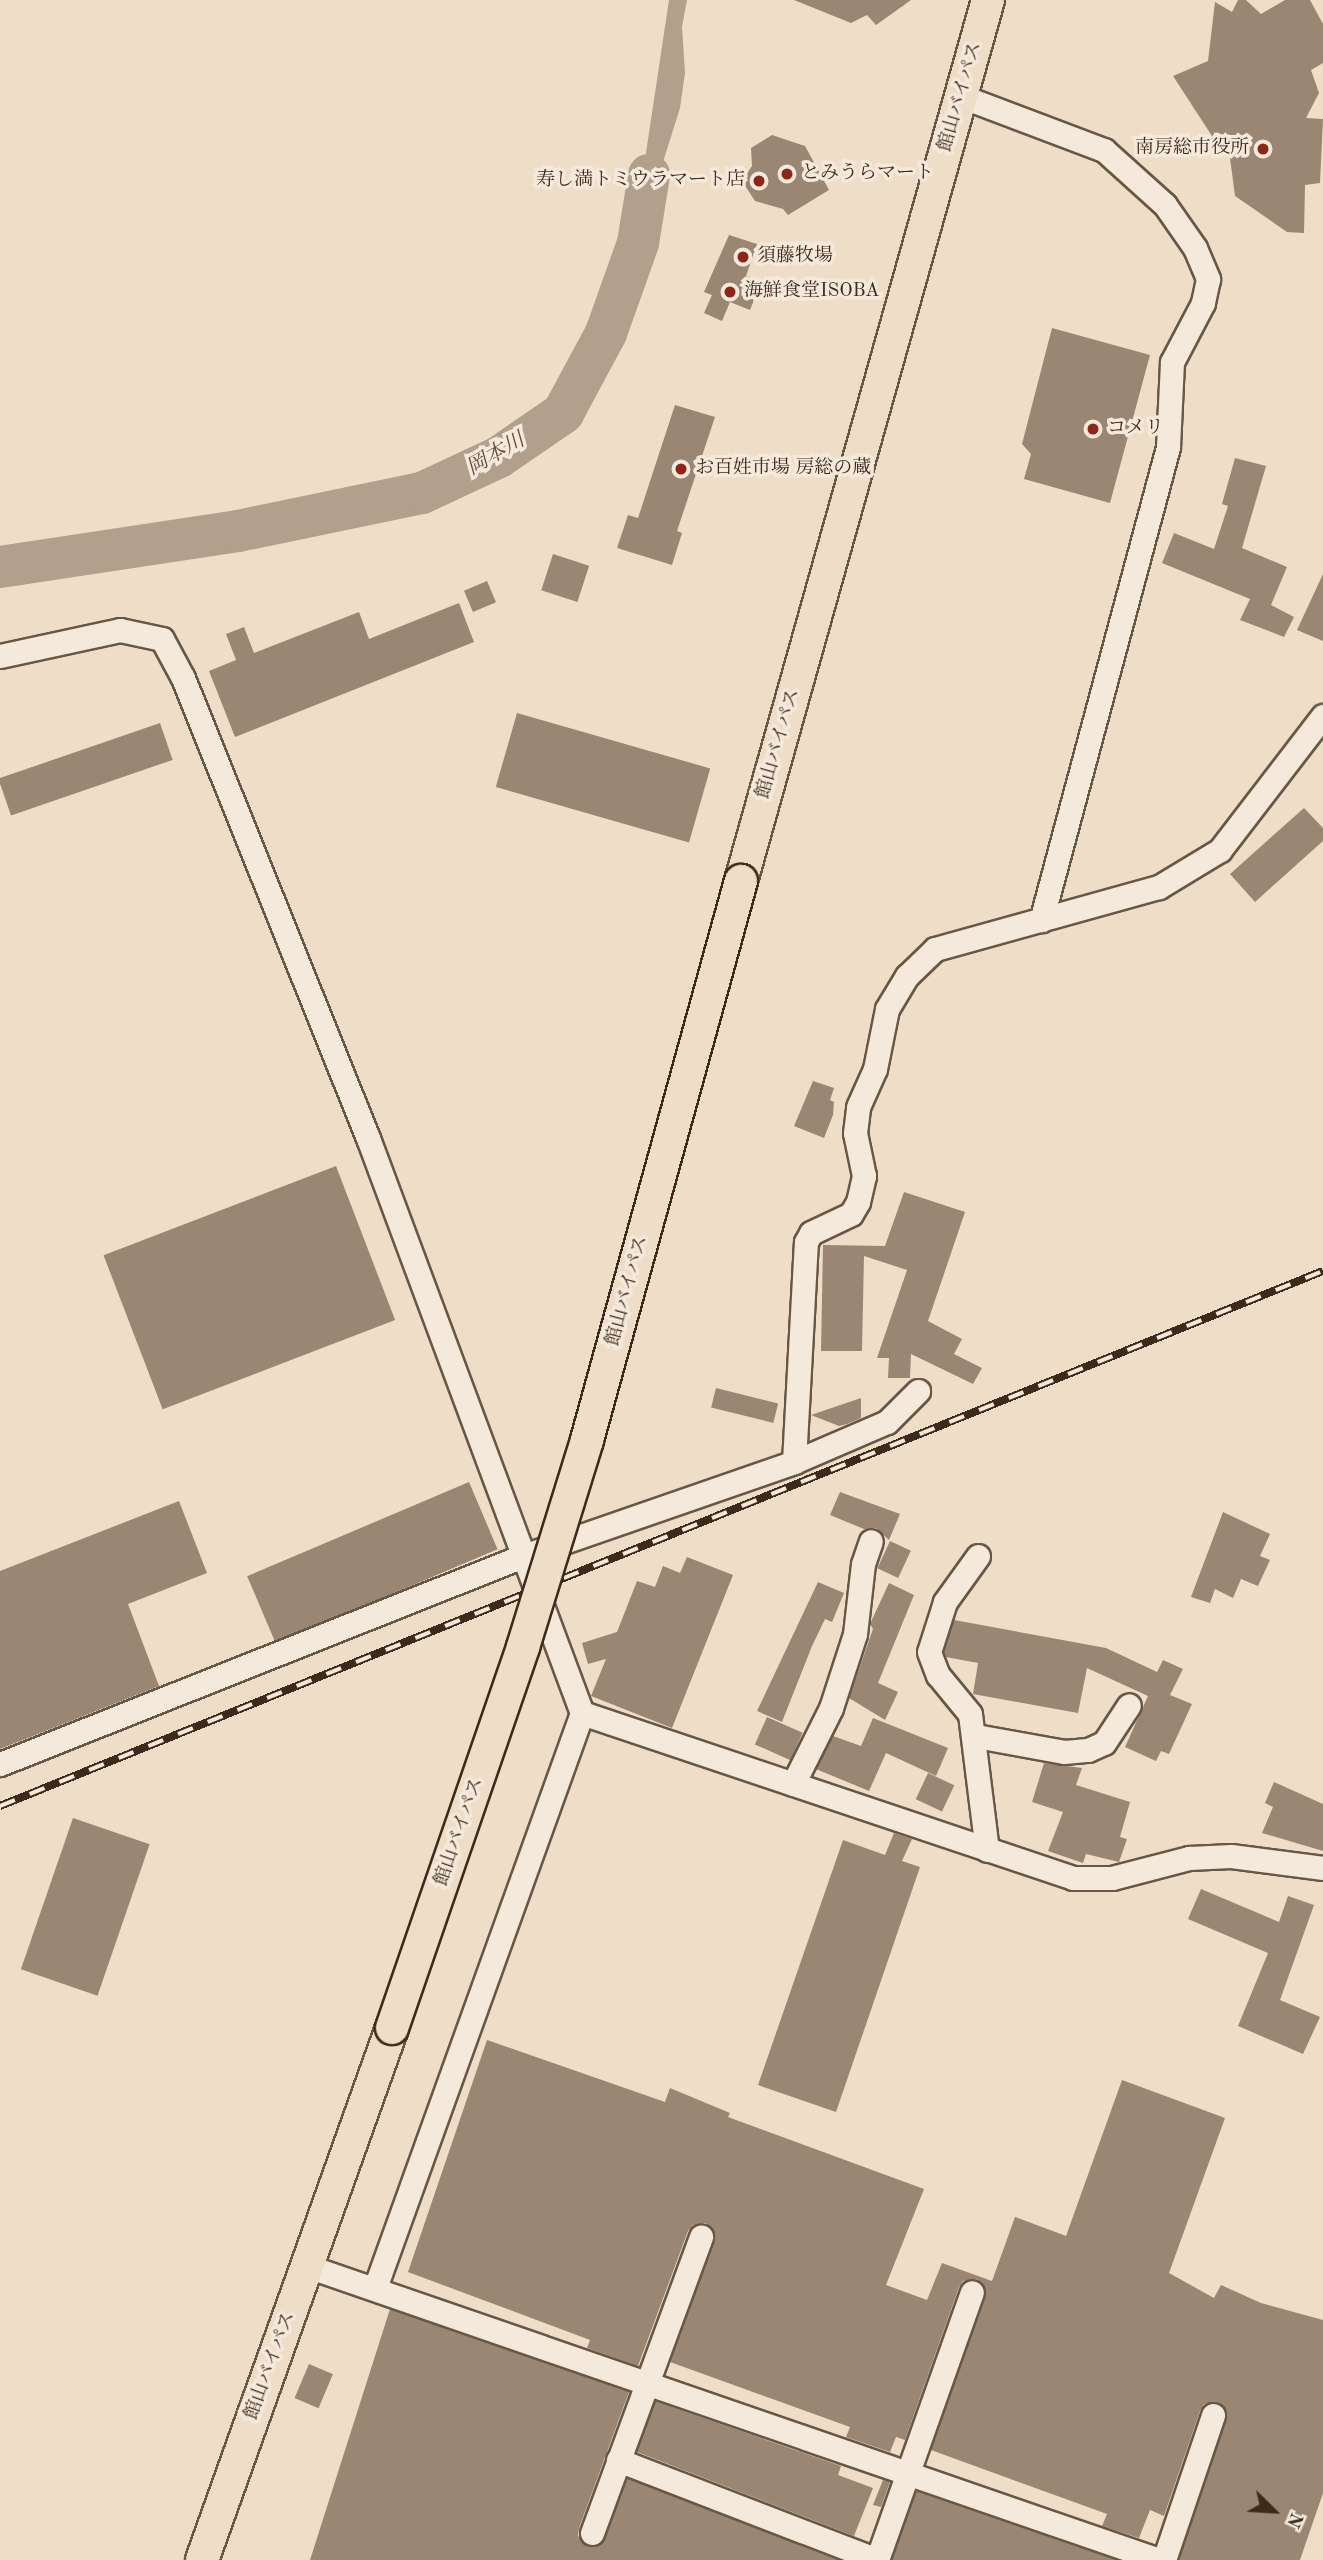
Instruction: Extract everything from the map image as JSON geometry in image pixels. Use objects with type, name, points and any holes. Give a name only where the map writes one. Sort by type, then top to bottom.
[{"type":"highway","name":"館山バイパス","points":[[202,2560],[392,2028],[523,1647],[587,1440],[740,881],[988,0]]},
{"type":"street","points":[[961,96],[1104,150],[1165,205],[1195,248],[1208,279],[1203,303],[1172,362],[1168,447],[1041,920]]},
{"type":"street","points":[[0,656],[120,630],[162,639],[183,678],[368,1138],[582,1713],[375,2288]]},
{"type":"street","points":[[794,1462],[795,1373],[806,1242],[811,1233],[851,1214],[858,1202],[864,1176],[855,1133],[858,1107],[875,1069],[887,1009],[907,976],[935,949],[1159,887],[1220,850],[1323,716]]},
{"type":"street","points":[[0,1764],[523,1556],[794,1462],[887,1422],[918,1391]]},
{"type":"street","points":[[793,1784],[831,1708],[855,1634],[863,1564],[872,1541]]},
{"type":"street","points":[[978,1556],[945,1602],[929,1652],[938,1675],[970,1714],[976,1736],[987,1850]]},
{"type":"street","points":[[976,1736],[1064,1752],[1088,1749],[1104,1744],[1129,1705]]},
{"type":"street","points":[[582,1713],[1073,1878],[1112,1878],[1189,1858],[1231,1856],[1323,1868]]},
{"type":"street","points":[[592,2533],[701,2236]]},
{"type":"street","points":[[307,2266],[1161,2560],[1213,2415]]},
{"type":"street","points":[[618,2460],[877,2560],[972,2292]]},
{"type":"shaded area","points":[[669,0],[687,0],[682,27],[685,73],[680,108],[640,235],[638,206]]},
{"type":"building","points":[[794,0],[911,0],[876,25],[867,15],[851,23]]},
{"type":"building","points":[[1238,0],[1246,0],[1261,14],[1285,0],[1310,0],[1323,24],[1323,63],[1311,70],[1319,93],[1306,118],[1323,119],[1320,183],[1305,185],[1304,233],[1287,232],[1235,196],[1228,143],[1212,136],[1173,76],[1208,61],[1215,2],[1232,12]]},
{"type":"building","points":[[772,135],[805,146],[829,190],[788,215],[783,209],[755,201],[742,181],[752,166],[751,148]]},
{"type":"building","points":[[729,235],[757,244],[746,276],[761,282],[750,310],[730,302],[722,321],[704,313],[712,295],[704,292]]},
{"type":"building","points":[[1052,328],[1150,355],[1110,503],[1024,479],[1031,454],[1022,444]]},
{"type":"building","points":[[675,405],[715,417],[677,531],[682,533],[672,565],[617,548],[628,515],[638,518]]},
{"type":"building","points":[[1235,458],[1266,466],[1242,548],[1287,567],[1271,605],[1294,617],[1284,637],[1240,620],[1250,599],[1162,563],[1174,533],[1214,549],[1228,506],[1222,504]]},
{"type":"building","points":[[553,554],[589,566],[577,602],[541,590]]},
{"type":"building","points":[[1323,574],[1323,641],[1297,630]]},
{"type":"building","points":[[487,581],[496,602],[473,612],[464,591]]},
{"type":"building","points":[[459,603],[474,642],[235,737],[209,671],[236,660],[226,634],[244,627],[254,653],[359,612],[369,639]]},
{"type":"building","points":[[517,713],[710,768],[689,842],[496,787]]},
{"type":"building","points":[[160,723],[173,760],[11,816],[0,778]]},
{"type":"building","points":[[1304,808],[1323,828],[1323,841],[1255,902],[1230,874]]},
{"type":"building","points":[[813,1081],[834,1088],[830,1100],[834,1102],[833,1115],[824,1138],[794,1126]]},
{"type":"building","points":[[336,1166],[395,1320],[163,1409],[104,1255]]},
{"type":"building","points":[[904,1192],[965,1212],[928,1321],[962,1339],[954,1354],[982,1368],[973,1384],[911,1354],[910,1378],[888,1378],[889,1358],[877,1358],[907,1270],[864,1256],[862,1351],[821,1351],[823,1245],[885,1246]]},
{"type":"building","points":[[716,1388],[778,1403],[773,1423],[711,1407]]},
{"type":"building","points":[[861,1398],[861,1418],[847,1424],[839,1426],[811,1415]]},
{"type":"building","points":[[469,1482],[498,1549],[276,1643],[247,1576]]},
{"type":"building","points":[[840,1492],[900,1514],[889,1540],[876,1528],[864,1529],[830,1515]]},
{"type":"building","points":[[179,1501],[207,1573],[128,1604],[159,1686],[0,1749],[0,1571]]},
{"type":"building","points":[[1223,1512],[1270,1534],[1260,1556],[1270,1560],[1258,1586],[1241,1579],[1233,1598],[1215,1589],[1210,1603],[1191,1597]]},
{"type":"building","points":[[890,1541],[911,1551],[898,1578],[877,1568]]},
{"type":"building","points":[[687,1557],[733,1575],[672,1728],[591,1696],[606,1659],[588,1664],[582,1643],[617,1632],[637,1581],[655,1587],[663,1566],[680,1573]]},
{"type":"building","points":[[818,1582],[844,1593],[832,1622],[825,1619],[812,1646],[782,1722],[757,1711]]},
{"type":"building","points":[[889,1583],[914,1595],[878,1683],[898,1692],[885,1720],[849,1698],[873,1629],[870,1624]]},
{"type":"building","points":[[954,1620],[1106,1648],[1157,1672],[1163,1660],[1183,1669],[1170,1695],[1192,1704],[1169,1754],[1161,1751],[1156,1761],[1125,1747],[1148,1696],[1087,1668],[1078,1713],[973,1694],[978,1663],[946,1657],[944,1652]]},
{"type":"building","points":[[767,1717],[803,1733],[790,1760],[755,1744]]},
{"type":"building","points":[[873,1718],[948,1748],[936,1776],[886,1753],[869,1791],[816,1769],[833,1736],[861,1746]]},
{"type":"building","points":[[1044,1763],[1082,1768],[1076,1785],[1130,1802],[1120,1837],[1127,1839],[1119,1862],[1086,1854],[1083,1863],[1048,1851],[1063,1812],[1032,1802]]},
{"type":"building","points":[[928,1773],[954,1785],[942,1812],[916,1799]]},
{"type":"building","points":[[1274,1782],[1323,1804],[1323,1851],[1262,1833],[1273,1807],[1265,1803]]},
{"type":"building","points":[[73,1818],[150,1844],[97,1996],[21,1969]]},
{"type":"building","points":[[894,1833],[912,1839],[902,1861],[920,1867],[836,2112],[758,2085],[843,1840],[885,1855]]},
{"type":"building","points":[[1201,1889],[1279,1922],[1288,1896],[1314,1905],[1280,2000],[1320,2017],[1303,2054],[1238,2026],[1268,1953],[1188,1919]]},
{"type":"building","points":[[487,2040],[665,2102],[670,2088],[730,2113],[728,2117],[924,2189],[886,2285],[927,2300],[942,2263],[992,2281],[1015,2217],[1066,2236],[1122,2080],[1225,2118],[1169,2273],[1214,2298],[1221,2285],[1261,2303],[1323,2320],[1323,2493],[1300,2560],[1179,2560],[1226,2419],[1224,2406],[1217,2402],[1204,2404],[1200,2411],[1164,2516],[1150,2510],[1139,2538],[1102,2526],[1107,2514],[931,2450],[985,2297],[983,2283],[976,2279],[963,2281],[959,2287],[905,2440],[896,2437],[890,2452],[846,2437],[850,2427],[670,2362],[714,2241],[712,2228],[705,2223],[693,2225],[688,2231],[638,2366],[587,2348],[590,2340],[408,2272]]},
{"type":"building","points":[[390,2309],[629,2392],[579,2528],[578,2536],[587,2546],[595,2547],[605,2538],[627,2478],[838,2560],[310,2560]]},
{"type":"building","points":[[309,2364],[333,2374],[318,2408],[295,2398]]},
{"type":"building","points":[[655,2401],[841,2466],[838,2475],[873,2488],[854,2536],[637,2452]]},
{"type":"building","points":[[883,2480],[890,2482],[881,2507],[873,2505]]},
{"type":"building","points":[[916,2491],[1116,2560],[892,2560]]},
{"type":"waterway","name":"岡本川","points":[[0,567],[238,531],[422,493],[499,457],[563,413],[606,333],[638,243],[649,175]]},
{"type":"railway","points":[[0,1806],[1323,1271]]},
{"type":"place","name":"南房総市役所","points":[[1263,149]]},
{"type":"place","name":"とみうらマート","points":[[787,174]]},
{"type":"place","name":"寿し満トミウラマート店","points":[[759,181]]},
{"type":"place","name":"須藤牧場","points":[[743,257]]},
{"type":"place","name":"海鮮食堂ISOBA","points":[[730,292]]},
{"type":"place","name":"コメリ","points":[[1093,429]]},
{"type":"place","name":"お百姓市場 房総の蔵","points":[[681,469]]}]
